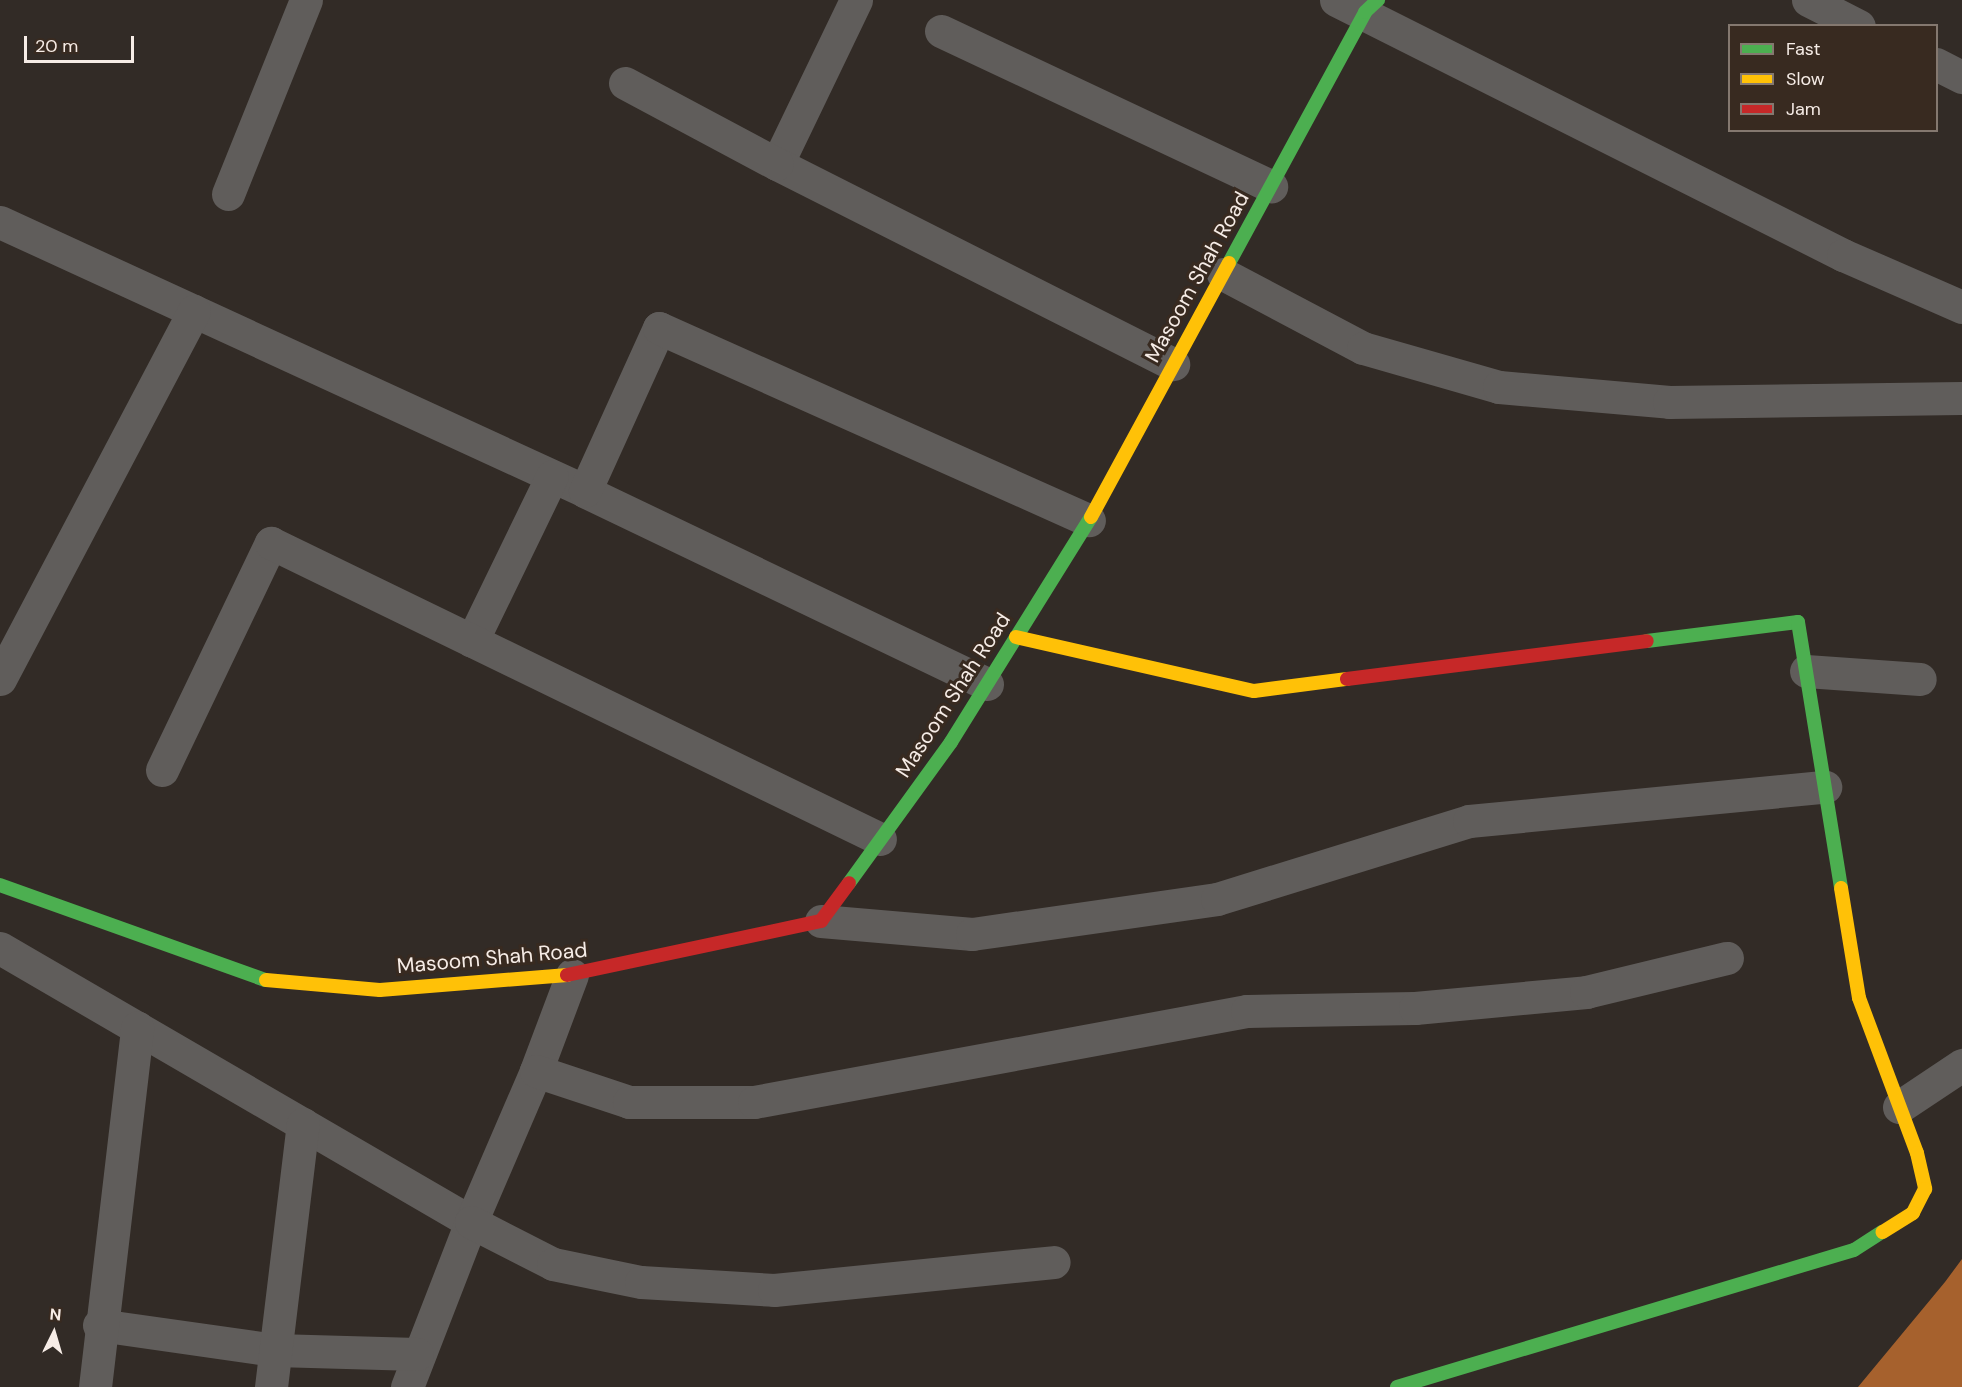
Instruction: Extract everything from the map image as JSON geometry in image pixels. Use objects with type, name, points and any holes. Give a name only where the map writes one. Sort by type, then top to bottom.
[{"type":"street","points":[[228,194],[306,0]]},
{"type":"street","points":[[777,164],[856,0]]},
{"type":"street","points":[[1808,0],[1855,24]]},
{"type":"street","points":[[1360,4],[1843,255],[1962,307]]},
{"type":"street","name":"Masoom Shah Road","points":[[0,885],[272,982],[380,990],[572,975],[821,921],[951,742],[1089,520],[1271,186],[1360,4]]},
{"type":"street","points":[[941,31],[1271,186]]},
{"type":"street","points":[[1938,65],[1962,77]]},
{"type":"street","points":[[625,83],[777,164],[1173,364]]},
{"type":"street","points":[[0,222],[585,491],[987,684]]},
{"type":"street","points":[[1223,274],[1362,348],[1499,387],[1669,402],[1962,398]]},
{"type":"street","points":[[0,679],[194,311]]},
{"type":"street","points":[[585,491],[659,328],[1089,520]]},
{"type":"street","points":[[472,641],[552,476]]},
{"type":"street","points":[[162,770],[271,543],[880,839]]},
{"type":"street","points":[[1016,637],[1254,691],[1798,622],[1858,999],[1899,1107],[1925,1189],[1913,1213],[1854,1250],[1397,1387]]},
{"type":"street","points":[[1806,671],[1920,679]]},
{"type":"street","points":[[821,921],[972,934],[1217,898],[1469,821],[1825,787]]},
{"type":"street","points":[[0,948],[471,1222],[553,1264],[641,1282],[774,1290],[1054,1262]]},
{"type":"street","points":[[536,1071],[629,1102],[754,1102],[1247,1011],[1415,1008],[1586,992],[1727,958]]},
{"type":"street","points":[[407,1387],[417,1354],[536,1071],[572,975]]},
{"type":"street","points":[[95,1387],[99,1325],[137,1028]]},
{"type":"street","points":[[1899,1107],[1962,1065]]},
{"type":"street","points":[[271,1387],[303,1124]]},
{"type":"street","points":[[99,1325],[275,1350],[417,1354]]},
{"type":"shaded area","points":[[1962,1259],[1962,1387],[1858,1387],[1945,1282]]},
{"type":"traffic: fast","points":[[1229,263],[1365,12],[1378,0]]},
{"type":"traffic: fast","points":[[849,883],[951,742],[1091,517]]},
{"type":"traffic: fast","points":[[1647,641],[1798,622],[1841,888]]},
{"type":"traffic: fast","points":[[0,885],[266,980]]},
{"type":"traffic: fast","points":[[1397,1387],[1854,1250],[1882,1232]]},
{"type":"traffic: slow","points":[[1091,517],[1229,263]]},
{"type":"traffic: slow","points":[[1016,637],[1254,691],[1347,679]]},
{"type":"traffic: slow","points":[[1841,888],[1859,998],[1917,1153],[1925,1189],[1913,1213],[1882,1232]]},
{"type":"traffic: slow","points":[[266,980],[380,990],[567,975]]},
{"type":"traffic: jam","points":[[1347,679],[1647,641]]},
{"type":"traffic: jam","points":[[567,975],[821,921],[849,883]]}]
